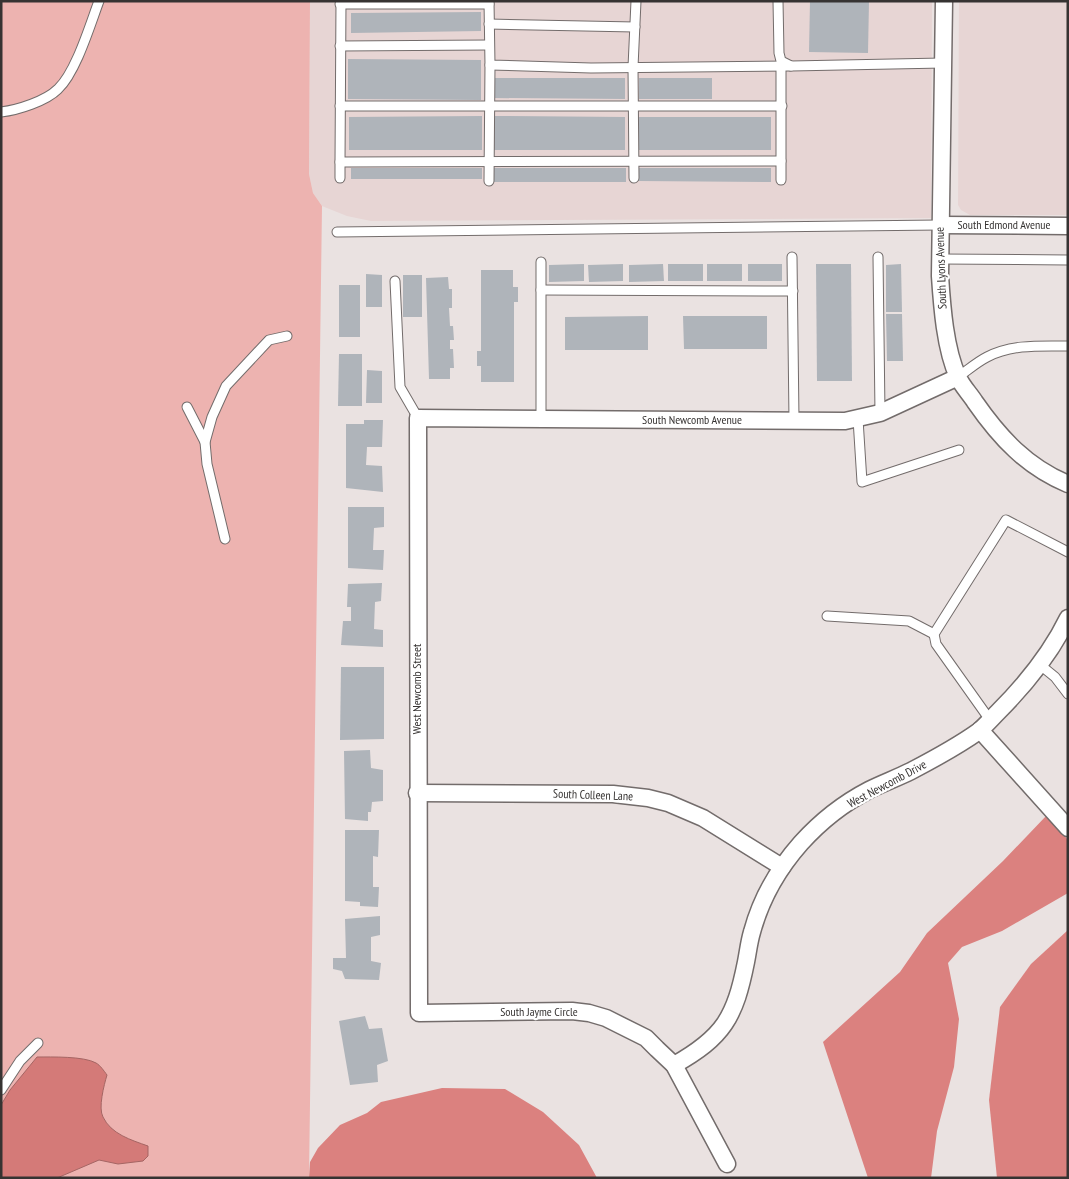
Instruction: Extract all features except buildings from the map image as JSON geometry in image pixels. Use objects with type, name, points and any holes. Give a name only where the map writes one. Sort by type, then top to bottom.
[{"type":"street","name":"South Lyons Avenue","points":[[944,1],[940,260],[943,316],[950,348],[958,377],[986,418],[1009,446],[1032,465],[1052,478],[1068,484]]},
{"type":"street","name":"South Edmond Avenue","points":[[940,225],[1068,226]]},
{"type":"street","name":"South Newcomb Avenue","points":[[418,418],[845,421],[880,413],[958,377]]},
{"type":"street","name":"West Newcomb Street","points":[[418,418],[418,960]]},
{"type":"street","name":"West Newcomb Drive","points":[[674,1065],[694,1054],[707,1043],[719,1032],[732,1012],[740,991],[751,934],[759,911],[782,867],[802,842],[848,803],[869,790],[930,761],[985,725],[1009,701],[1039,664],[1068,618]]},
{"type":"street","points":[[985,725],[1068,828]]},
{"type":"street","name":"South Colleen Lane","points":[[417,793],[613,794],[648,798],[668,803],[703,818],[782,867]]},
{"type":"street","name":"South Jayme Circle","points":[[418,960],[419,1013],[589,1013],[606,1018],[646,1038],[674,1065],[727,1164]]},
{"type":"lane","points":[[1,112],[11,111],[38,102],[58,89],[75,64],[99,1]]},
{"type":"lane","points":[[634,178],[633,67],[636,1]]},
{"type":"lane","points":[[778,1],[779,53],[786,66],[782,106],[781,180]]},
{"type":"lane","points":[[340,178],[340,3],[489,3],[489,181]]},
{"type":"lane","points":[[489,24],[634,27]]},
{"type":"lane","points":[[340,46],[489,45]]},
{"type":"lane","points":[[490,65],[633,67],[943,63]]},
{"type":"lane","points":[[340,106],[782,106]]},
{"type":"lane","points":[[340,162],[782,161]]},
{"type":"lane","points":[[337,232],[940,225]]},
{"type":"lane","points":[[792,257],[794,420]]},
{"type":"lane","points":[[878,257],[880,413]]},
{"type":"lane","points":[[940,260],[1068,260]]},
{"type":"lane","points":[[541,262],[541,419]]},
{"type":"lane","points":[[395,281],[400,387],[418,418]]},
{"type":"lane","points":[[541,290],[792,291]]},
{"type":"lane","points":[[225,539],[207,464],[205,442],[212,417],[226,386],[269,340],[287,336]]},
{"type":"lane","points":[[958,377],[988,357],[1007,349],[1025,346],[1068,346]]},
{"type":"lane","points":[[187,407],[205,442]]},
{"type":"lane","points":[[858,419],[862,482],[959,450]]},
{"type":"lane","points":[[985,725],[936,644],[934,634],[1006,520],[1068,552]]},
{"type":"lane","points":[[827,616],[909,621],[934,634]]},
{"type":"lane","points":[[1039,664],[1055,677],[1068,694]]},
{"type":"lane","points":[[1,1090],[20,1061],[38,1043]]},
{"type":"shaded area","points":[[1,1],[310,1],[309,174],[313,193],[322,206],[309,1178],[1,1178]]},
{"type":"shaded area","points":[[310,1],[932,1],[931,218],[371,221],[347,216],[322,206],[313,193],[309,174]]},
{"type":"shaded area","points":[[959,1],[1068,1],[1068,215],[970,215],[961,210],[958,205]]},
{"type":"shaded area","points":[[1047,815],[1068,840],[1068,893],[1002,931],[962,947],[948,963],[959,1019],[954,1067],[937,1131],[931,1178],[868,1178],[823,1042],[900,972],[927,933],[1003,861]]},
{"type":"shaded area","points":[[1068,930],[1068,1178],[997,1178],[989,1100],[1000,1007],[1031,964]]},
{"type":"shaded area","points":[[37,1057],[76,1058],[99,1065],[107,1075],[101,1102],[103,1117],[116,1132],[128,1139],[148,1146],[148,1156],[143,1161],[118,1164],[99,1160],[57,1178],[1,1178],[1,1105],[10,1090]]},
{"type":"shaded area","points":[[442,1088],[505,1089],[543,1112],[579,1145],[597,1178],[309,1178],[310,1162],[318,1148],[340,1125],[367,1113],[381,1102]]}]
